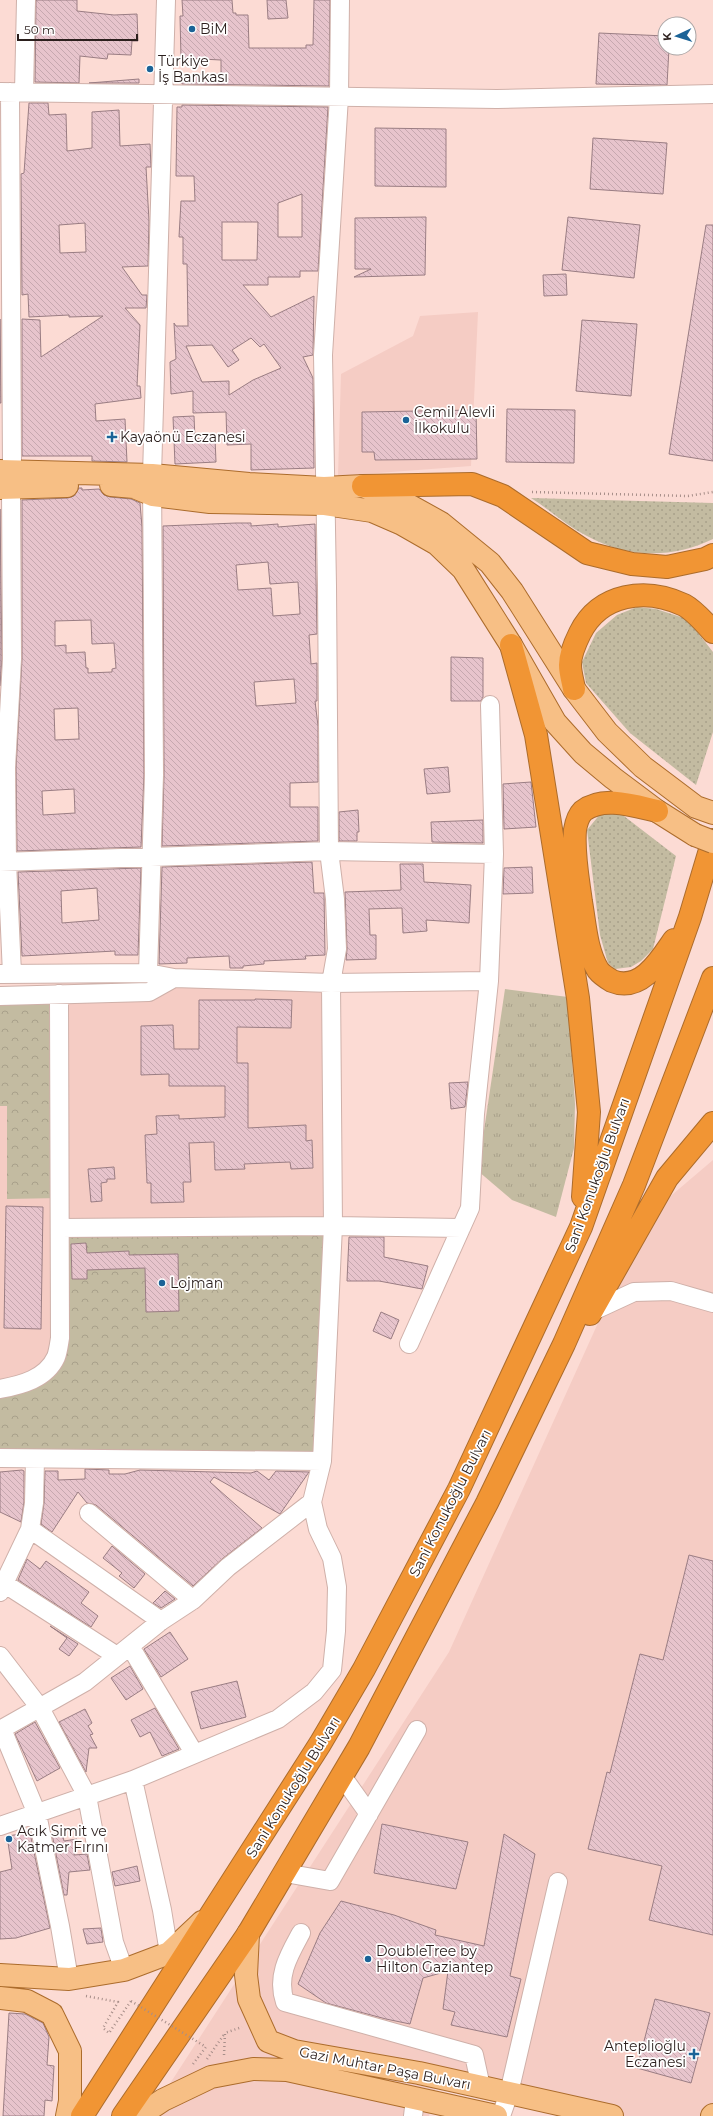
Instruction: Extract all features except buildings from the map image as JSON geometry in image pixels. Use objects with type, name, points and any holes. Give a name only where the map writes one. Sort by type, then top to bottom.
[{"type":"highway","points":[[363,486],[472,484],[503,496],[587,553],[632,564],[667,567],[704,559],[713,555]]},
{"type":"highway","points":[[574,689],[570,666],[574,644],[592,614],[614,599],[640,594],[672,600],[686,606],[713,632]]},
{"type":"highway","points":[[511,645],[536,735],[578,998],[590,1112],[581,1227]]},
{"type":"highway","points":[[656,810],[630,804],[609,803],[596,805],[583,811],[577,820],[575,830],[576,864],[587,941],[598,970],[608,979],[617,983],[632,982],[648,975],[690,917]]},
{"type":"highway","name":"Sani Konukoğlu Bulvarı","points":[[82,2116],[216,1909],[320,1744],[364,1669],[459,1489],[581,1227],[690,917],[707,839]]},
{"type":"highway","points":[[123,2116],[248,1934],[285,1873],[342,1776],[488,1503],[564,1344],[634,1184],[713,978]]},
{"type":"highway","points":[[564,1344],[593,1311],[667,1178],[713,1123]]},
{"type":"main road","points":[[6,480],[153,485],[249,484],[325,496],[372,511],[402,524],[437,544],[463,569],[511,645],[555,722],[583,753],[656,810],[707,839]]},
{"type":"main road","points":[[325,496],[363,486],[405,503],[441,523],[490,563],[512,591],[574,689],[607,732],[643,767],[704,810]]},
{"type":"main road","points":[[0,1975],[69,1979],[124,1970],[169,1953],[216,1909]]},
{"type":"main road","points":[[248,1934],[246,1975],[249,1999],[268,2041],[260,2054],[263,2070]]},
{"type":"main road","points":[[27,2001],[38,1998],[42,1987],[39,1982],[28,1977]]},
{"type":"main road","points":[[0,1998],[27,2001],[52,2014],[70,2051],[70,2101],[67,2116]]},
{"type":"main road","name":"Gazi Muhtar Paşa Bulvarı","points":[[268,2041],[294,2051],[419,2073],[612,2116]]},
{"type":"main road","name":"Gazi Muhtar Paşa Bulvarı","points":[[139,2116],[163,2100],[211,2077],[253,2068],[263,2070],[287,2070],[414,2107],[496,2116]]},
{"type":"street","points":[[26,0],[11,92],[6,480],[12,659],[6,768],[4,862],[6,974],[148,974],[174,978],[330,983],[489,981]]},
{"type":"street","points":[[148,974],[154,775],[153,485],[162,95],[166,0]]},
{"type":"street","points":[[0,1826],[133,1780],[194,1753],[278,1719],[314,1692],[332,1670],[336,1631],[337,1587],[332,1558],[318,1529],[312,1502],[322,1461],[333,1226],[330,983],[337,949],[335,898],[329,851],[323,355],[339,97],[340,0]]},
{"type":"street","points":[[11,92],[497,99],[713,94]]},
{"type":"street","points":[[409,1344],[470,1208],[475,1114],[489,981],[494,854],[490,705]]},
{"type":"street","points":[[4,862],[329,851],[494,854]]},
{"type":"street","points":[[0,996],[149,992],[174,978]]},
{"type":"street","points":[[0,1389],[23,1385],[45,1372],[56,1357],[60,1338],[59,994]]},
{"type":"street","points":[[60,1228],[333,1226],[461,1228]]},
{"type":"street","points":[[593,1311],[634,1292],[671,1291],[713,1303]]},
{"type":"street","points":[[0,1458],[322,1461]]},
{"type":"street","points":[[35,1459],[34,1504],[30,1529],[3,1588],[123,1651],[194,1753]]},
{"type":"street","points":[[69,1979],[60,1926],[37,1814],[1,1729],[85,1682],[161,1621],[194,1600],[228,1567],[312,1502]]},
{"type":"street","points":[[89,1513],[194,1600]]},
{"type":"street","points":[[30,1529],[161,1621]]},
{"type":"street","points":[[0,1656],[40,1708],[87,1796],[114,1942],[124,1970]]},
{"type":"street","points":[[285,1873],[330,1881],[417,1730]]},
{"type":"street","points":[[342,1776],[369,1814]]},
{"type":"street","points":[[133,1780],[162,1910],[169,1953]]},
{"type":"street","points":[[501,2116],[509,2093],[558,1882]]},
{"type":"street","points":[[301,1933],[284,1965],[281,1980],[285,2002],[474,2055],[481,2087]]},
{"type":"path","points":[[530,492],[688,496],[713,492]]},
{"type":"path","points":[[83,1996],[118,2002],[103,2028],[109,2033],[131,2001],[206,2047],[190,2068]]},
{"type":"path","points":[[206,2062],[225,2032],[258,2021]]},
{"type":"path","points":[[225,2032],[224,2058],[229,2074]]},
{"type":"shaded area","name":"Cemil Alevli İlkokulu","points":[[478,312],[471,466],[338,476],[341,374],[413,336],[420,316]]},
{"type":"shaded area","points":[[174,978],[331,983],[333,1226],[61,1228],[56,1357],[0,1389],[0,1106],[7,1106],[7,1199],[59,994],[149,992]]},
{"type":"shaded area","points":[[713,1160],[713,2116],[585,2116],[438,2076],[429,2116],[149,2116],[449,1652],[646,1217]]},
{"type":"green space","points":[[531,498],[713,503],[713,539],[697,546],[666,553],[634,552],[618,549],[580,532]]},
{"type":"green space","points":[[637,607],[656,609],[687,619],[713,652],[713,732],[696,785],[630,733],[586,683],[582,662],[596,633],[617,615]]},
{"type":"green space","points":[[601,813],[620,813],[676,856],[653,949],[641,961],[631,967],[615,969],[608,963],[600,935],[587,830]]},
{"type":"green space","points":[[505,989],[568,997],[575,1104],[574,1148],[556,1217],[512,1200],[478,1171]]},
{"type":"green space","points":[[59,994],[60,1198],[7,1199],[7,1106],[0,1106],[0,996]]},
{"type":"green space","points":[[333,1226],[322,1461],[0,1458],[0,1389],[56,1357],[60,1228]],"holes":[[[86,1243],[87,1279],[72,1279],[71,1244]],[[109,1252],[129,1252],[129,1268]]]},
{"type":"place","name":"BiM","points":[[192,29]]},
{"type":"place","name":"Türkiye İş Bankası","points":[[150,69]]},
{"type":"place","name":"Cemil Alevli İlkokulu","points":[[406,420]]},
{"type":"place","name":"Kayaönü Eczanesi","points":[[112,437]]},
{"type":"place","name":"Lojman","points":[[162,1283]]},
{"type":"place","name":"Acık Simit ve Katmer Fırını","points":[[9,1839]]},
{"type":"place","name":"DoubleTree by Hilton Gaziantep","points":[[368,1959]]},
{"type":"place","name":"Anteplioğlu Eczanesi","points":[[694,2054]]}]
